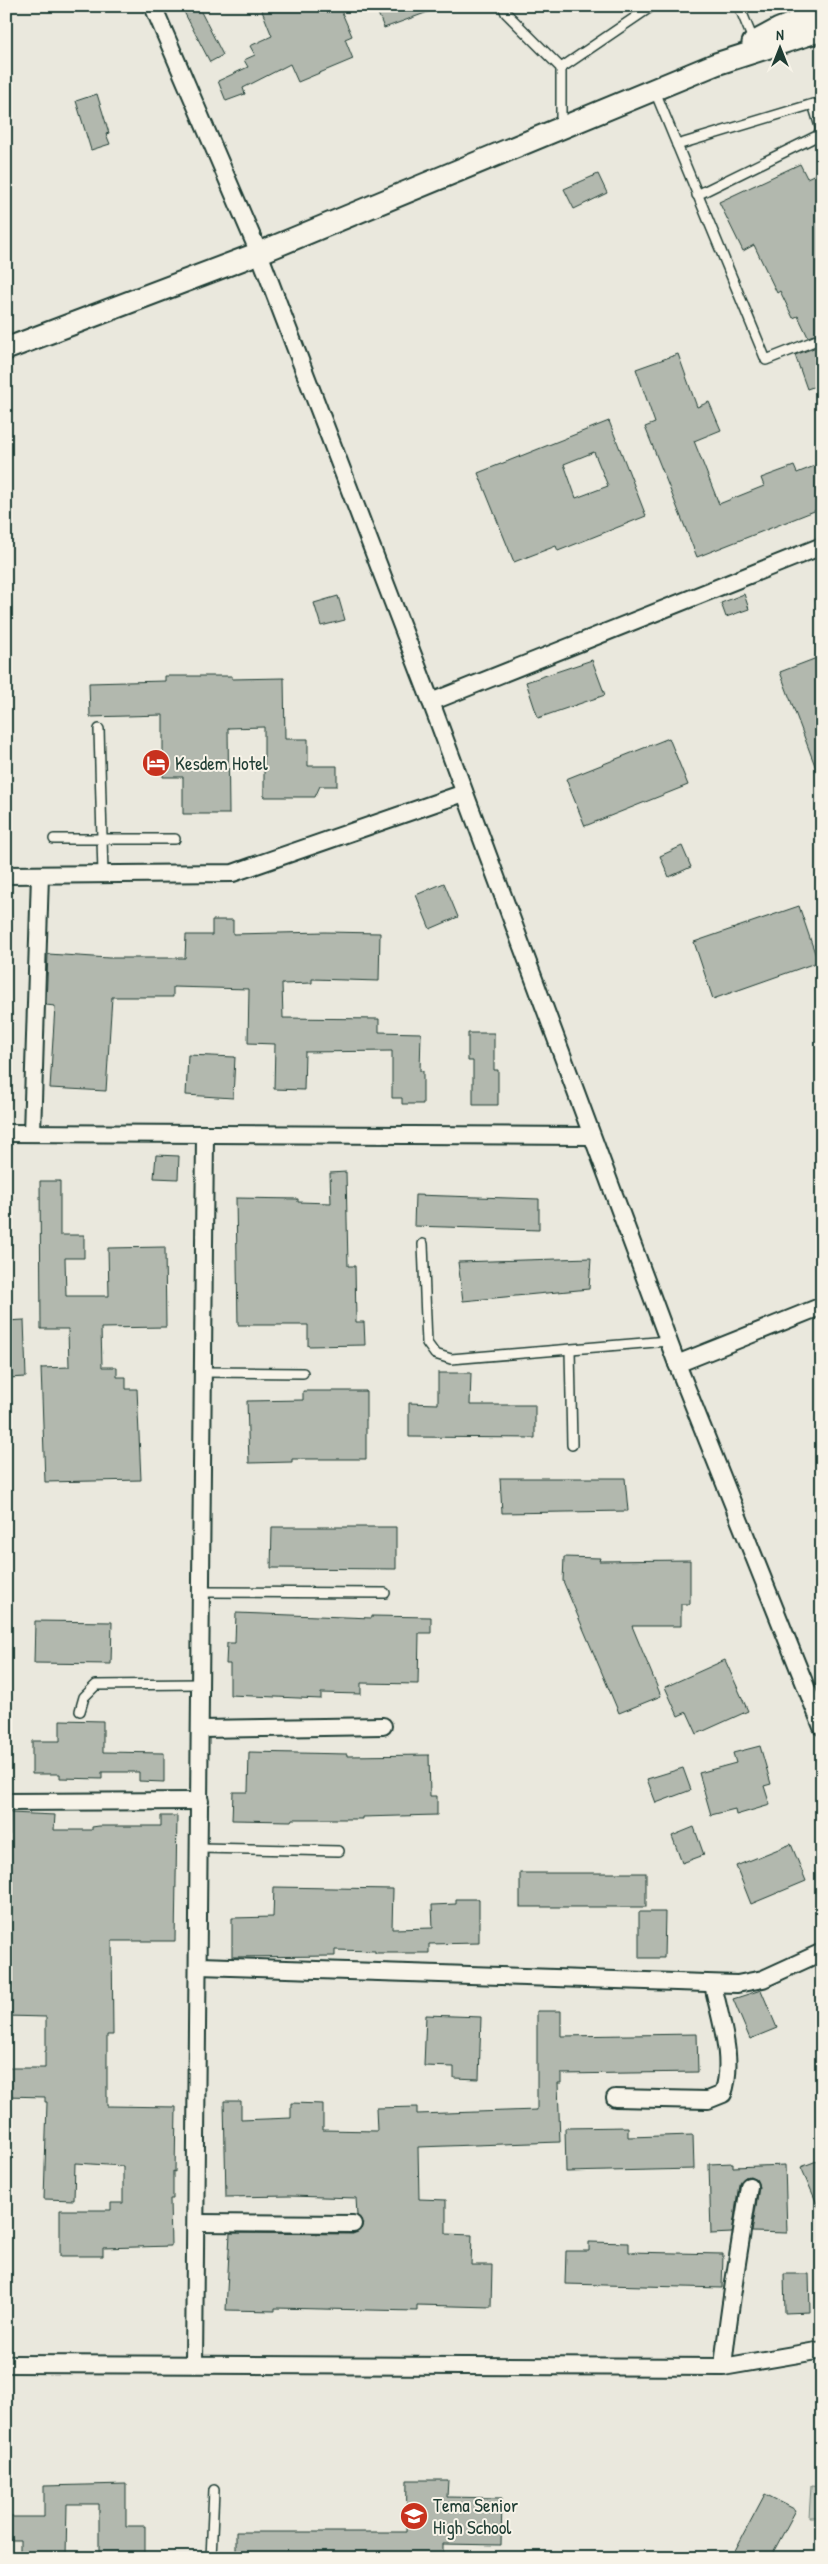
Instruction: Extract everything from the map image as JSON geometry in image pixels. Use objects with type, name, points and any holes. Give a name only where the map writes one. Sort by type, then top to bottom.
[{"type":"street","points":[[153,6],[258,253],[431,702],[668,1341],[822,1727]]},
{"type":"street","points":[[716,64],[779,29],[822,12]]},
{"type":"street","points":[[6,349],[258,253],[716,64],[822,30]]},
{"type":"street","points":[[431,702],[822,546]]},
{"type":"street","points":[[6,875],[233,873],[464,793]]},
{"type":"street","points":[[32,1133],[40,875]]},
{"type":"street","points":[[6,1133],[592,1136]]},
{"type":"street","points":[[194,2364],[206,1134]]},
{"type":"street","points":[[677,1364],[822,1306]]},
{"type":"street","points":[[201,1728],[383,1726]]},
{"type":"street","points":[[6,1802],[200,1801]]},
{"type":"street","points":[[199,1966],[737,1984],[763,1979],[822,1952]]},
{"type":"street","points":[[615,2098],[708,2100],[724,2094],[729,2078],[729,2062],[713,1984]]},
{"type":"street","points":[[723,2367],[729,2305],[737,2268],[749,2186]]},
{"type":"street","points":[[196,2224],[353,2224]]},
{"type":"street","points":[[6,2364],[723,2367],[822,2350]]},
{"type":"lane","points":[[503,6],[506,13],[561,68],[561,127]]},
{"type":"lane","points":[[561,68],[652,6]]},
{"type":"lane","points":[[739,6],[754,42]]},
{"type":"lane","points":[[654,89],[766,360],[822,338]]},
{"type":"lane","points":[[677,146],[817,103],[820,130],[817,136],[697,195]]},
{"type":"lane","points":[[99,729],[103,874]]},
{"type":"lane","points":[[54,839],[175,839]]},
{"type":"lane","points":[[423,1244],[426,1343],[435,1354],[451,1359],[668,1341]]},
{"type":"lane","points":[[570,1350],[572,1445]]},
{"type":"lane","points":[[203,1372],[302,1373]]},
{"type":"lane","points":[[202,1592],[385,1593]]},
{"type":"lane","points":[[80,1711],[84,1697],[96,1685],[201,1684]]},
{"type":"lane","points":[[200,1848],[339,1851]]},
{"type":"lane","points":[[211,2558],[214,2490]]},
{"type":"shaded area","points":[[811,2486],[822,2487],[822,2517],[809,2517]]},
{"type":"building","points":[[181,6],[198,6],[223,55],[210,62]]},
{"type":"building","points":[[260,6],[339,6],[352,36],[345,39],[353,59],[298,82],[290,64],[243,88],[245,94],[226,101],[218,81],[248,67],[244,60],[255,55],[250,46],[272,36]]},
{"type":"building","points":[[375,6],[439,6],[439,8],[384,28]]},
{"type":"building","points":[[97,94],[109,133],[106,134],[110,144],[91,150],[76,101]]},
{"type":"building","points":[[800,164],[807,178],[822,171],[822,332],[808,337],[798,316],[793,318],[780,291],[777,293],[754,245],[743,251],[719,202]]},
{"type":"building","points":[[598,174],[607,193],[574,209],[564,189]]},
{"type":"building","points":[[822,345],[822,384],[807,389],[795,355]]},
{"type":"building","points":[[678,354],[697,407],[709,402],[721,430],[694,441],[719,504],[764,486],[761,478],[794,466],[797,473],[822,463],[822,508],[697,557],[645,427],[655,423],[636,369]]},
{"type":"building","points":[[609,421],[646,516],[558,551],[556,546],[514,562],[478,473]],"holes":[[[594,452],[608,486],[576,498],[564,464]]]},
{"type":"building","points":[[744,594],[749,609],[726,617],[721,603]]},
{"type":"building","points":[[338,596],[345,620],[321,626],[314,603]]},
{"type":"building","points":[[822,656],[822,779],[820,779],[780,672]]},
{"type":"building","points":[[592,660],[605,695],[538,718],[526,682]]},
{"type":"building","points":[[165,676],[232,676],[232,679],[284,678],[285,739],[308,739],[308,766],[337,766],[337,786],[320,786],[315,797],[264,797],[264,727],[228,728],[229,814],[183,814],[183,777],[163,777],[163,715],[90,717],[89,683],[165,681]]},
{"type":"building","points":[[669,738],[688,785],[585,826],[566,779]]},
{"type":"building","points":[[682,846],[691,867],[669,877],[660,856]]},
{"type":"building","points":[[444,883],[458,917],[430,929],[416,895]]},
{"type":"building","points":[[799,906],[818,962],[713,999],[694,942]]},
{"type":"building","points":[[212,920],[233,920],[233,934],[380,933],[379,981],[312,979],[312,983],[282,984],[283,1018],[379,1019],[379,1032],[421,1033],[420,1071],[423,1071],[423,1104],[402,1104],[402,1098],[392,1098],[392,1051],[305,1052],[304,1090],[274,1089],[275,1044],[248,1043],[249,989],[173,987],[173,997],[112,997],[106,1091],[50,1088],[55,1006],[46,1005],[48,954],[109,958],[185,958],[186,935],[212,935]]},
{"type":"building","points":[[468,1033],[494,1033],[494,1070],[498,1070],[498,1105],[473,1105],[473,1061],[468,1061]]},
{"type":"building","points":[[188,1055],[235,1057],[233,1098],[186,1095]]},
{"type":"building","points":[[156,1155],[179,1156],[178,1179],[154,1178]]},
{"type":"building","points":[[346,1172],[348,1266],[355,1266],[356,1322],[364,1322],[365,1345],[308,1346],[308,1325],[238,1325],[236,1198],[298,1199],[298,1202],[331,1203],[330,1173]]},
{"type":"building","points":[[40,1181],[60,1181],[60,1235],[84,1235],[84,1258],[65,1258],[66,1296],[109,1296],[108,1248],[165,1247],[166,1327],[101,1328],[102,1367],[117,1367],[117,1377],[126,1377],[126,1389],[137,1389],[141,1480],[45,1482],[41,1368],[69,1367],[68,1329],[41,1329]]},
{"type":"building","points":[[415,1195],[539,1199],[539,1230],[414,1226]]},
{"type":"building","points":[[591,1258],[589,1289],[463,1301],[458,1262]]},
{"type":"building","points":[[24,1320],[26,1377],[8,1378],[6,1321]]},
{"type":"building","points":[[438,1373],[471,1373],[470,1405],[535,1405],[535,1438],[409,1437],[409,1403],[438,1404]]},
{"type":"building","points":[[303,1391],[366,1391],[366,1459],[292,1459],[292,1462],[249,1463],[247,1401],[303,1400]]},
{"type":"building","points":[[500,1478],[625,1478],[628,1511],[502,1513]]},
{"type":"building","points":[[272,1527],[396,1527],[396,1569],[271,1568]]},
{"type":"building","points":[[564,1557],[600,1558],[599,1561],[690,1560],[690,1604],[681,1604],[681,1626],[632,1626],[661,1696],[619,1713],[563,1581]]},
{"type":"building","points":[[236,1613],[372,1618],[372,1616],[431,1617],[431,1633],[419,1633],[418,1684],[361,1683],[361,1694],[321,1693],[321,1699],[230,1695],[230,1664],[226,1664],[227,1643],[235,1643]]},
{"type":"building","points":[[35,1621],[112,1622],[111,1664],[34,1663]]},
{"type":"building","points":[[725,1660],[748,1711],[697,1734],[687,1712],[678,1716],[665,1687]]},
{"type":"building","points":[[60,1720],[103,1721],[103,1752],[164,1753],[164,1782],[139,1781],[139,1772],[102,1772],[102,1779],[60,1778],[60,1774],[32,1774],[32,1741],[60,1741]]},
{"type":"building","points":[[760,1746],[771,1784],[764,1786],[770,1805],[736,1815],[735,1809],[711,1815],[699,1773],[736,1763],[733,1753]]},
{"type":"building","points":[[249,1752],[347,1754],[347,1756],[429,1755],[430,1796],[437,1796],[437,1815],[362,1817],[362,1819],[292,1819],[291,1821],[232,1820],[233,1792],[248,1792]]},
{"type":"building","points":[[683,1768],[691,1790],[656,1803],[647,1779]]},
{"type":"building","points":[[10,1813],[55,1815],[54,1830],[92,1830],[92,1827],[99,1826],[161,1826],[161,1816],[177,1816],[175,1941],[112,1941],[113,2035],[107,2035],[107,2106],[176,2107],[175,2172],[173,2171],[173,2199],[170,2199],[171,2246],[103,2248],[103,2256],[60,2256],[60,2210],[111,2210],[111,2203],[123,2203],[123,2166],[75,2163],[74,2200],[44,2199],[47,2102],[45,2102],[45,2097],[6,2096],[6,2068],[45,2068],[46,2051],[46,2017],[6,2016],[6,1858],[9,1859]]},
{"type":"building","points":[[694,1827],[704,1855],[682,1863],[672,1836]]},
{"type":"building","points":[[791,1844],[806,1881],[751,1904],[736,1866]]},
{"type":"building","points":[[520,1873],[646,1873],[646,1907],[520,1907]]},
{"type":"building","points":[[274,1887],[393,1889],[392,1929],[433,1928],[432,1905],[456,1904],[456,1899],[479,1899],[479,1943],[429,1944],[429,1953],[375,1953],[375,1951],[335,1950],[335,1956],[232,1957],[232,1918],[273,1917]]},
{"type":"building","points":[[639,1912],[665,1912],[664,1958],[639,1958]]},
{"type":"building","points":[[761,1990],[777,2028],[750,2039],[733,1999]]},
{"type":"building","points":[[537,2011],[561,2011],[561,2036],[697,2034],[698,2072],[561,2074],[561,2083],[558,2083],[560,2142],[418,2147],[419,2199],[446,2200],[446,2234],[472,2235],[471,2265],[492,2265],[491,2307],[417,2305],[417,2311],[275,2308],[275,2311],[226,2310],[230,2233],[353,2234],[361,2229],[363,2224],[357,2215],[356,2198],[226,2197],[224,2101],[241,2101],[241,2120],[291,2118],[291,2103],[323,2104],[323,2130],[377,2131],[376,2108],[417,2107],[417,2114],[537,2110]]},
{"type":"building","points":[[426,2015],[481,2017],[479,2079],[454,2078],[454,2067],[424,2066]]},
{"type":"building","points":[[628,2127],[628,2137],[693,2135],[694,2169],[566,2172],[565,2128]]},
{"type":"building","points":[[822,2159],[822,2215],[801,2167]]},
{"type":"building","points":[[733,2163],[733,2167],[785,2165],[787,2233],[752,2232],[759,2187],[756,2179],[750,2176],[745,2177],[739,2184],[732,2233],[711,2234],[709,2164]]},
{"type":"building","points":[[589,2242],[629,2243],[629,2252],[723,2254],[722,2288],[565,2284],[566,2251],[589,2251]]},
{"type":"building","points":[[784,2274],[809,2274],[810,2312],[785,2313]]},
{"type":"building","points":[[407,2480],[448,2480],[447,2497],[502,2498],[501,2545],[443,2544],[443,2558],[236,2558],[236,2532],[406,2532]]},
{"type":"building","points":[[126,2484],[126,2526],[145,2526],[145,2556],[99,2556],[99,2504],[67,2504],[66,2557],[20,2556],[20,2540],[6,2540],[6,2517],[44,2517],[44,2486]]},
{"type":"building","points":[[765,2494],[796,2510],[770,2558],[731,2558]]},
{"type":"place","name":"Kesdem Hotel","points":[[156,763]]},
{"type":"place","name":"Tema Senior High School","points":[[414,2516]]}]
